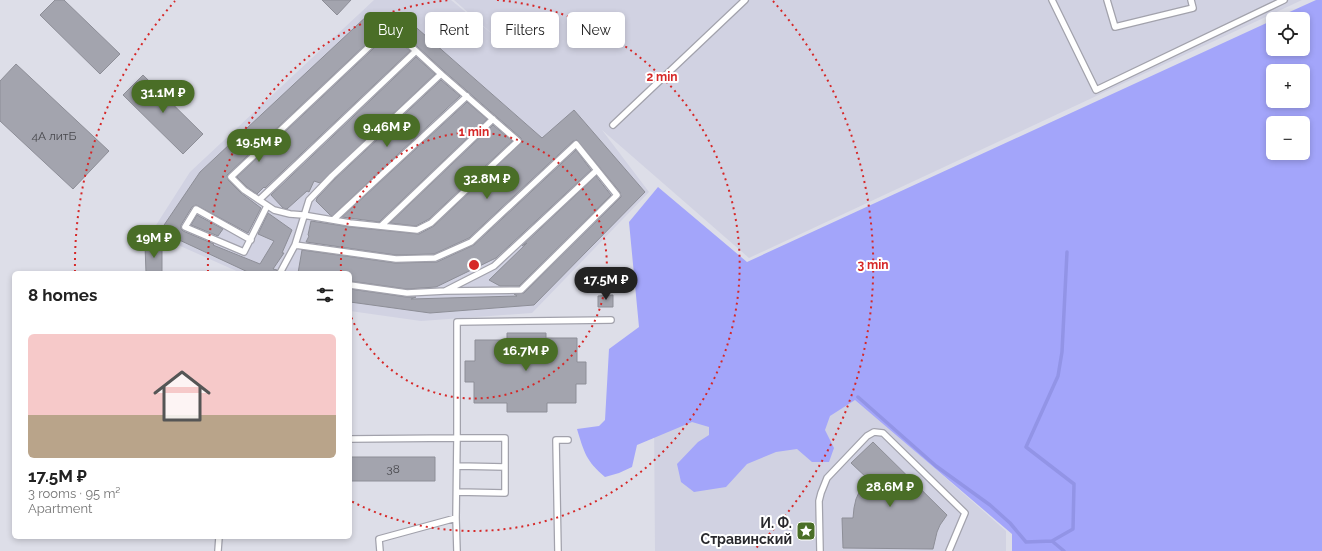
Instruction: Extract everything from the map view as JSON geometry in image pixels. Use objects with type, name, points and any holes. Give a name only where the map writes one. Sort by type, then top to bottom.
[{"type":"lane","points":[[613,125],[745,0]]},
{"type":"lane","points":[[1052,0],[1096,90],[1284,0]]},
{"type":"lane","points":[[1107,0],[1115,27],[1193,8],[1191,0]]},
{"type":"lane","points":[[390,27],[416,51],[518,141],[431,223],[418,230],[285,213],[267,206],[244,190],[231,177],[390,27]]},
{"type":"lane","points":[[259,200],[416,51]]},
{"type":"lane","points":[[281,271],[295,245],[303,215],[309,200],[332,176],[441,74]]},
{"type":"lane","points":[[334,220],[467,96]]},
{"type":"lane","points":[[381,226],[493,119]]},
{"type":"lane","points":[[295,245],[396,259],[435,258],[471,242],[576,144],[617,195],[522,290],[407,293],[352,285]]},
{"type":"lane","points":[[445,291],[494,266],[597,170]]},
{"type":"lane","points":[[251,240],[196,209],[185,227],[244,252],[251,240],[267,206]]},
{"type":"lane","points":[[457,551],[457,322],[611,320]]},
{"type":"lane","points":[[820,551],[819,502],[826,478],[867,436],[874,432],[883,433],[965,513],[949,551]]},
{"type":"lane","points":[[352,439],[505,438],[505,493],[457,492]]},
{"type":"lane","points":[[558,551],[556,440],[568,440]]},
{"type":"lane","points":[[457,466],[505,467]]},
{"type":"lane","points":[[380,551],[379,540],[456,518]]},
{"type":"lane","points":[[218,551],[219,539]]},
{"type":"shaded area","points":[[374,0],[451,0],[466,12],[425,12],[425,48],[483,48],[483,26],[491,33],[491,48],[559,48],[559,12],[491,12],[491,33],[483,26],[483,12],[468,12],[454,0],[1302,0],[1276,12],[1266,12],[1266,17],[749,258],[602,130],[649,192],[532,313],[421,321],[352,311],[352,271],[236,271],[151,233],[190,172]]},
{"type":"shaded area","points":[[1316,0],[1322,0],[1322,551],[1012,551],[1012,534],[855,400],[830,416],[825,430],[834,448],[829,462],[812,462],[797,449],[776,452],[747,464],[726,487],[694,492],[681,482],[677,464],[698,442],[709,435],[709,427],[692,422],[637,445],[632,467],[605,477],[586,456],[577,429],[599,426],[605,420],[609,349],[639,327],[629,222],[658,187],[747,262],[1266,23],[1266,56],[1310,56],[1310,12],[1289,12]]},
{"type":"shaded area","points":[[857,400],[1006,531],[1006,551],[655,551],[654,419]]},
{"type":"building","points":[[55,0],[64,0],[120,54],[100,74],[40,15]]},
{"type":"building","points":[[322,0],[351,0],[337,15]]},
{"type":"building","points":[[364,19],[364,46],[227,175],[228,180],[241,193],[261,208],[248,233],[196,205],[192,207],[181,225],[181,229],[183,231],[260,264],[274,241],[258,234],[268,213],[292,230],[282,253],[284,253],[273,269],[277,271],[246,271],[160,231],[200,172]]},
{"type":"building","points":[[417,28],[425,35],[425,48],[440,48],[542,138],[574,110],[645,192],[534,305],[430,313],[352,302],[352,289],[416,297],[411,299],[517,296],[514,294],[524,293],[621,197],[620,192],[577,140],[573,141],[469,238],[434,254],[396,255],[306,242],[309,236],[311,221],[350,227],[419,234],[434,226],[522,142],[521,138],[417,46]]},
{"type":"building","points":[[374,48],[407,48],[410,51],[257,194],[237,177]]},
{"type":"building","points":[[416,57],[435,74],[320,183],[314,181],[309,192],[307,191],[287,209],[283,208],[271,195]]},
{"type":"building","points":[[16,64],[109,151],[73,189],[0,121],[0,81]]},
{"type":"building","points":[[143,75],[203,134],[183,154],[123,95]]},
{"type":"building","points":[[441,80],[460,96],[332,216],[330,215],[316,201],[317,198],[335,179]]},
{"type":"building","points":[[467,102],[487,119],[379,222],[342,217]]},
{"type":"building","points":[[493,125],[512,141],[429,219],[416,226],[390,223]]},
{"type":"building","points":[[576,150],[591,170],[496,258],[436,287],[407,289],[352,281],[352,271],[298,271],[302,250],[395,263],[437,262],[474,245]]},
{"type":"building","points":[[596,176],[611,195],[519,286],[500,286],[489,280],[527,243],[522,246]]},
{"type":"building","points":[[197,215],[223,229],[218,236],[191,225]]},
{"type":"building","points":[[145,245],[162,245],[162,271],[146,271]]},
{"type":"building","points":[[613,295],[613,307],[598,307],[598,296]]},
{"type":"building","points":[[507,333],[546,333],[546,338],[577,338],[577,362],[586,362],[586,384],[576,384],[576,403],[547,403],[547,412],[507,412],[507,403],[474,403],[474,382],[465,382],[465,361],[475,361],[475,340],[507,340]]},
{"type":"building","points":[[873,442],[947,515],[937,532],[933,549],[843,548],[842,518],[853,518],[856,499],[861,488],[868,479],[851,463]]},
{"type":"building","points":[[352,457],[435,457],[435,481],[352,481]]},
{"type":"waterway","points":[[858,397],[936,466],[990,505],[1010,523],[1026,542],[1052,541],[1073,529],[1074,484],[1026,447],[1058,376],[1062,352],[1067,252]]},
{"type":"waterway","points":[[1052,541],[1064,551]]},
{"type":"place","name":"И. Ф. Стравинский","points":[[806,531]]}]
